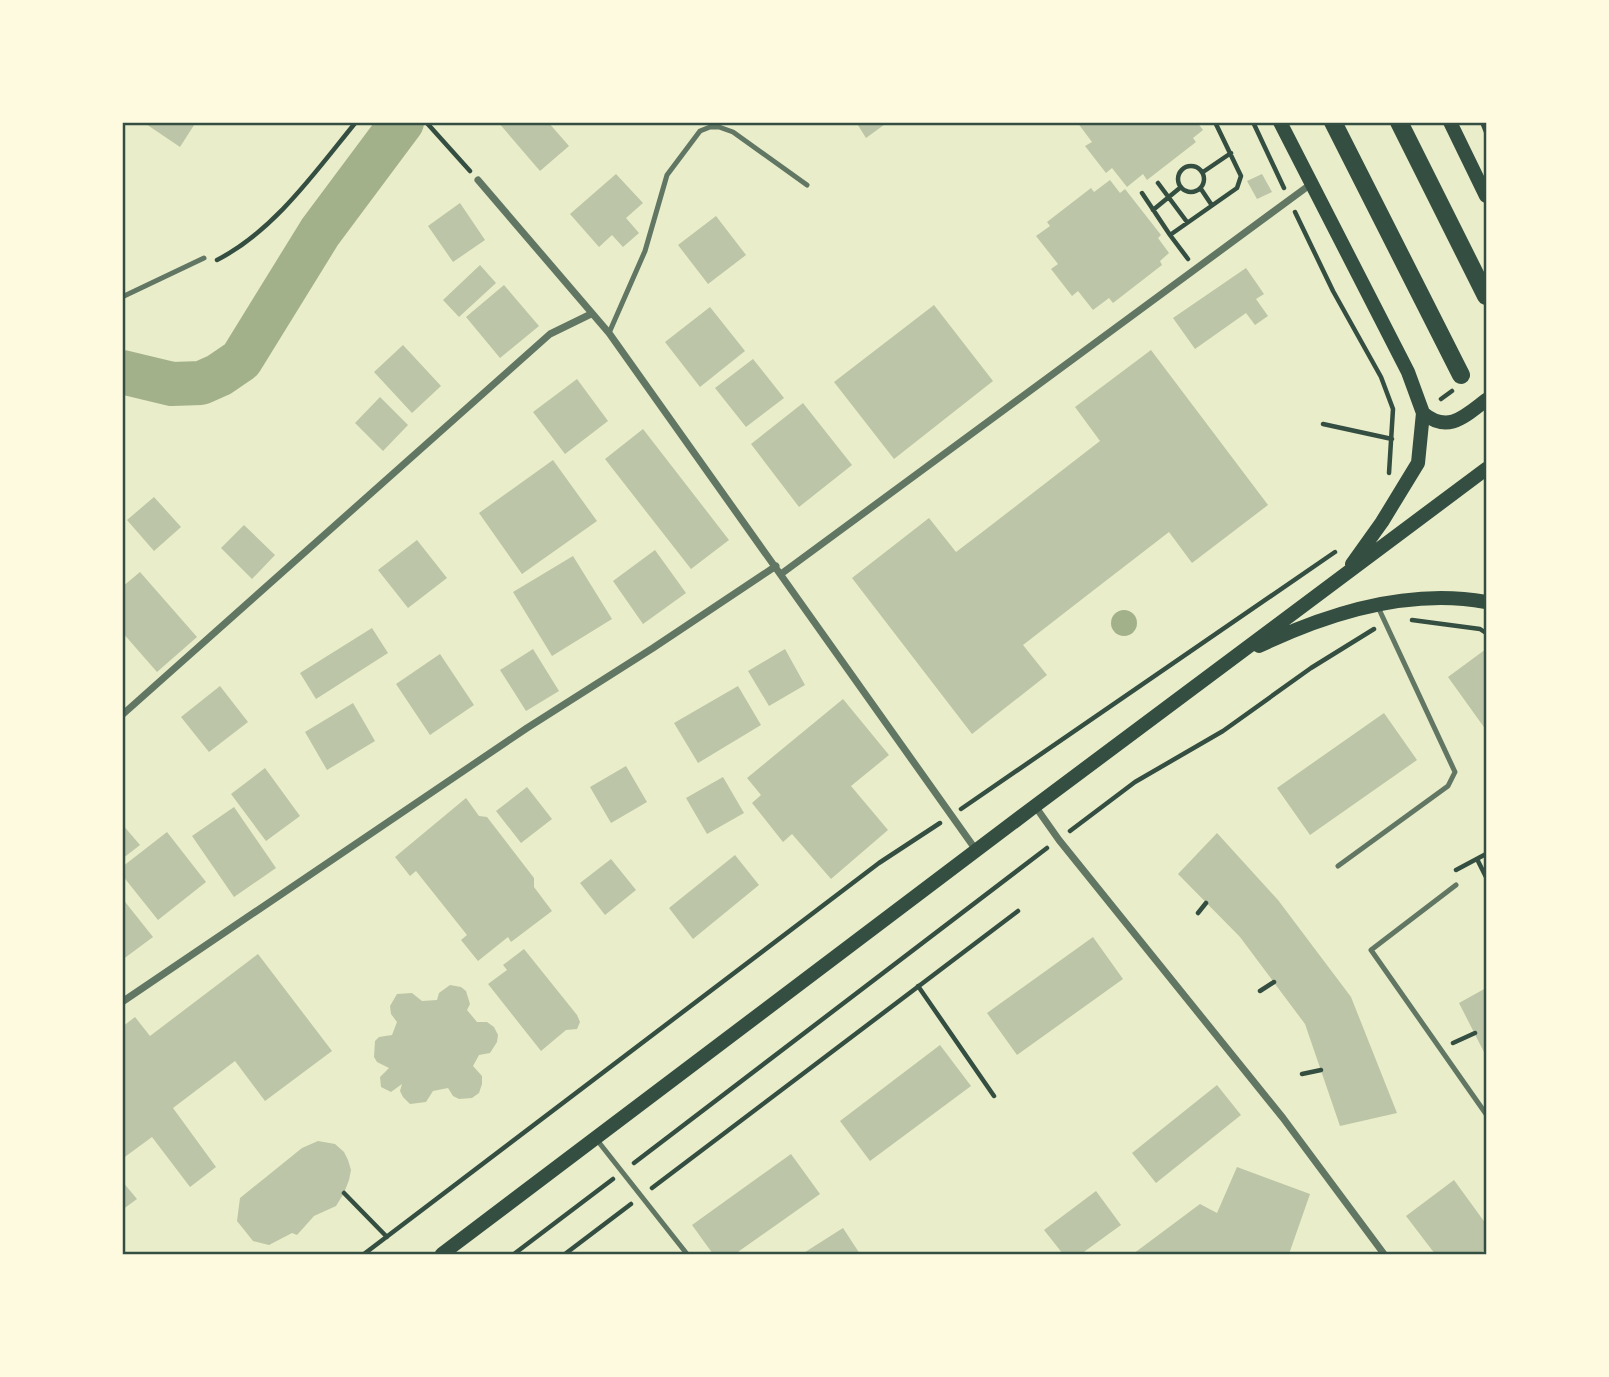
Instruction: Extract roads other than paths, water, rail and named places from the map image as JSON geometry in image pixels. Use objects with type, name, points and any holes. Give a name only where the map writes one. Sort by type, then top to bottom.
[{"type":"main road","points":[[1280,122],[1408,372],[1423,412],[1418,463],[1377,529],[1343,576]]},
{"type":"main road","points":[[1334,122],[1461,374]]},
{"type":"main road","points":[[1399,122],[1486,296]]},
{"type":"main road","points":[[1450,122],[1486,196]]},
{"type":"main road","points":[[1423,412],[1433,421],[1448,423],[1460,419],[1486,400]]},
{"type":"main road","points":[[442,1255],[976,850],[1486,469]]},
{"type":"main road","points":[[1230,660],[1300,629],[1377,604],[1433,599],[1486,602]]},
{"type":"street","points":[[478,180],[609,333],[976,850]]},
{"type":"street","points":[[781,574],[1311,184]]},
{"type":"street","points":[[122,715],[550,334],[591,314]]},
{"type":"street","points":[[122,1002],[527,728],[776,566]]},
{"type":"street","points":[[1035,806],[1059,840],[1283,1118],[1384,1255]]},
{"type":"lane","points":[[609,333],[645,251],[667,175],[700,131],[719,127],[733,132],[807,185]]},
{"type":"lane","points":[[122,297],[204,258]]},
{"type":"lane","points":[[1338,866],[1448,786],[1455,772],[1377,604]]},
{"type":"lane","points":[[1456,886],[1371,950],[1486,1114]]},
{"type":"lane","points":[[595,1137],[687,1255]]},
{"type":"waterway","points":[[122,372],[172,384],[201,383],[241,360],[320,232],[402,122]]}]
